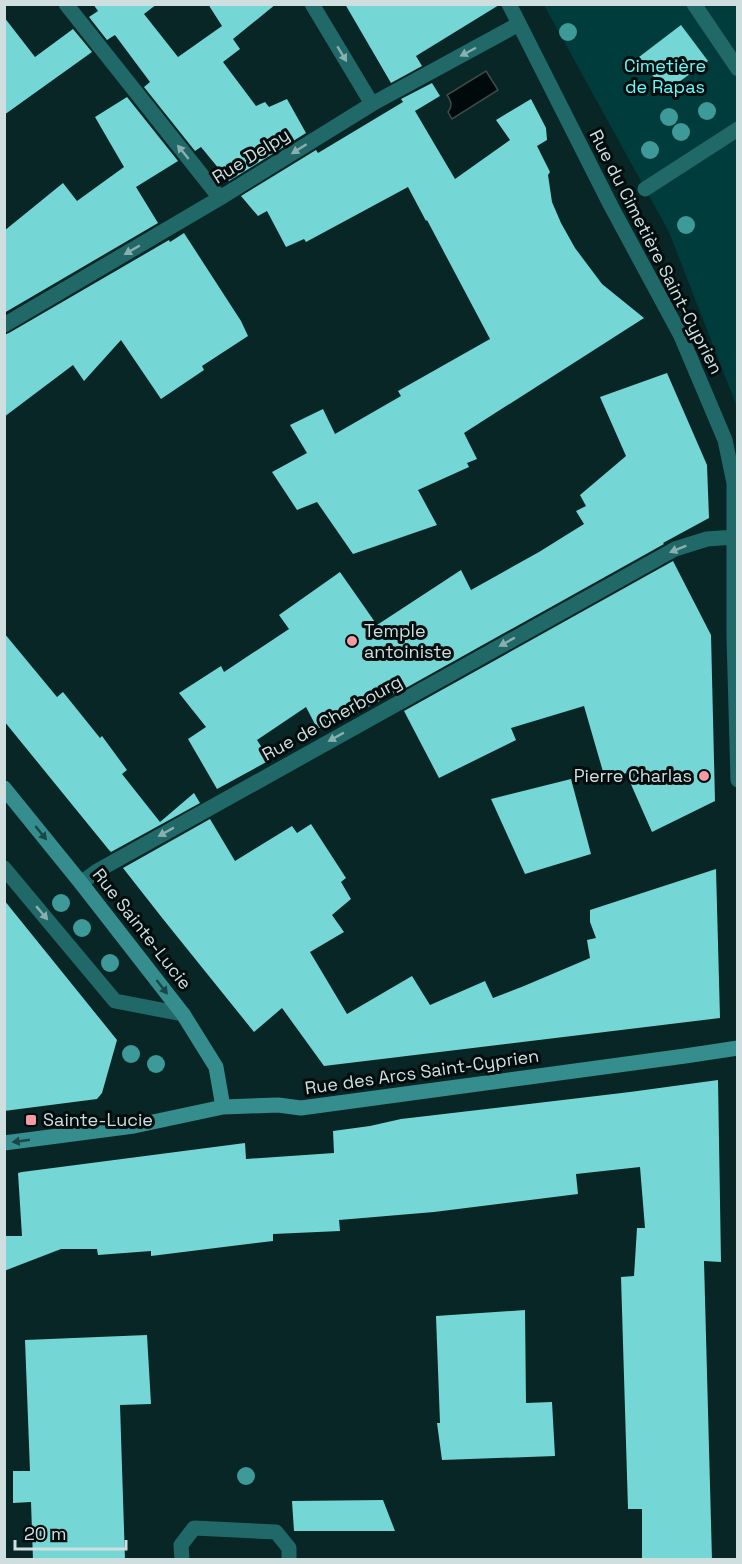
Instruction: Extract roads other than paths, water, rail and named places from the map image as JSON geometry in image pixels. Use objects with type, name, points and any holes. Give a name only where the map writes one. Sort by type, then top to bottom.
[{"type":"street","points":[[66,4],[220,198]]},
{"type":"street","points":[[312,4],[372,104]]},
{"type":"street","name":"Rue du Cimetière Saint-Cyprien","points":[[509,4],[611,206],[681,336],[725,440],[734,483],[734,637],[738,780]]},
{"type":"street","points":[[694,4],[738,69]]},
{"type":"street","name":"Rue Delpy","points":[[4,325],[220,198],[372,104],[519,24]]},
{"type":"street","points":[[645,189],[738,129]]},
{"type":"street","name":"Rue de Cherbourg","points":[[81,883],[97,871],[675,549],[707,539],[734,537]]},
{"type":"street","name":"Rue Sainte-Lucie","points":[[4,788],[183,1014],[216,1067],[224,1107]]},
{"type":"street","points":[[4,868],[115,1001],[183,1014]]},
{"type":"street","name":"Rue des Arcs Saint-Cyprien","points":[[4,1143],[134,1126],[224,1107],[278,1105],[301,1108],[738,1048]]},
{"type":"street","points":[[182,1560],[181,1545],[194,1528],[276,1532],[289,1548],[289,1560]]},
{"type":"place","name":"Temple antoiniste","points":[[352,641]]},
{"type":"place","name":"Pierre Charlas","points":[[704,776]]},
{"type":"place","name":"Sainte-Lucie","points":[[31,1120]]},
{"type":"park label","name":"Cimetière de Rapas","points":[[665,76]]}]
